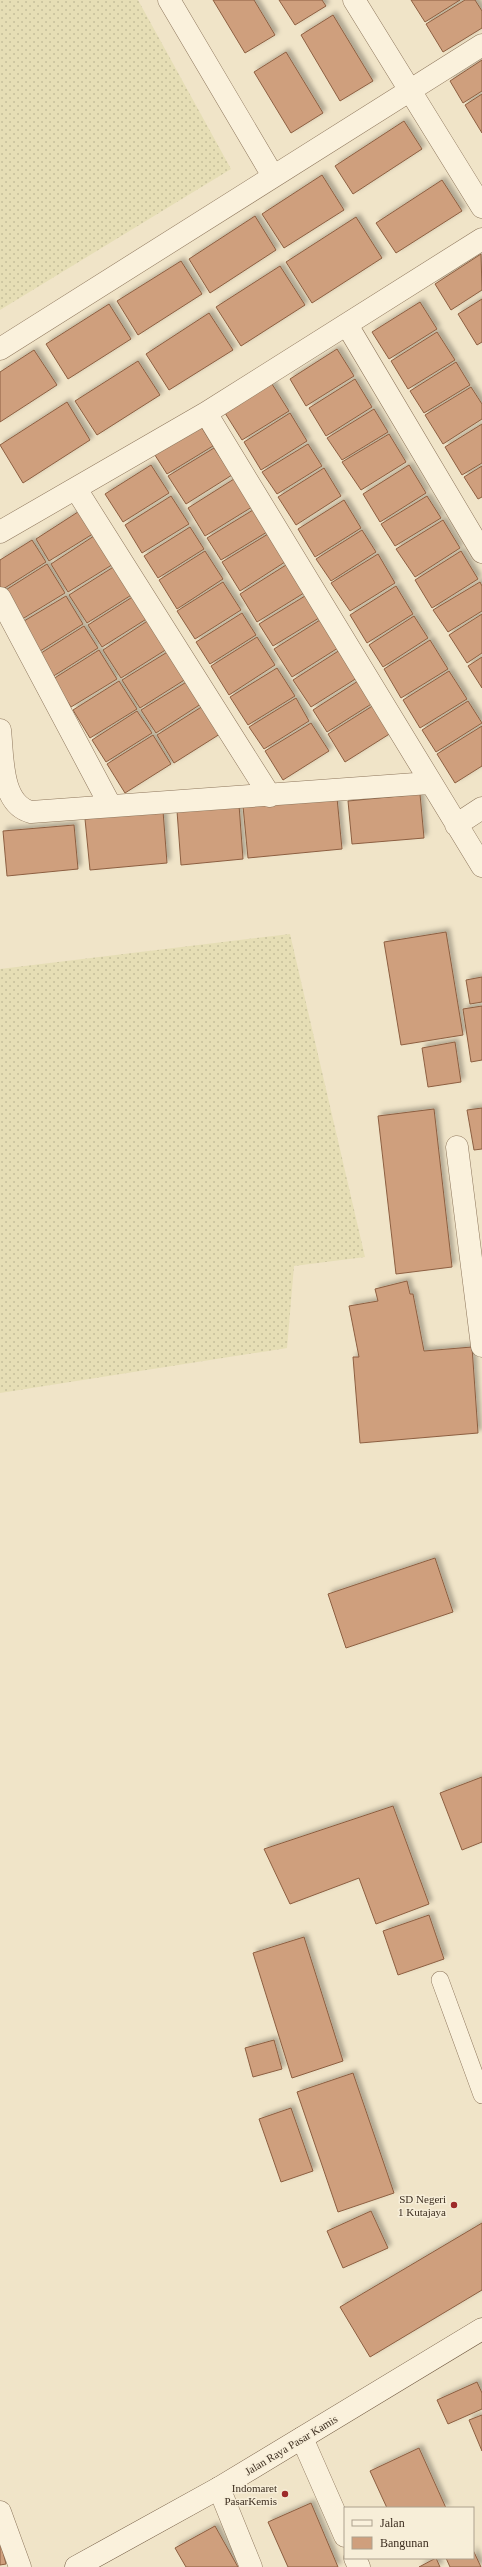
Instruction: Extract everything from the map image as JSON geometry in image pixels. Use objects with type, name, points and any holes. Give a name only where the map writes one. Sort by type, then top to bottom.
[{"type":"street","points":[[169,0],[273,176]]},
{"type":"street","points":[[354,0],[408,90],[482,207]]},
{"type":"street","points":[[0,349],[408,90],[482,46]]},
{"type":"street","points":[[0,532],[206,413],[482,239]]},
{"type":"street","points":[[347,325],[482,552]]},
{"type":"street","points":[[206,413],[429,783],[482,866]]},
{"type":"street","points":[[76,489],[270,796]]},
{"type":"street","points":[[0,598],[110,805]]},
{"type":"street","points":[[0,730],[9,791],[25,810],[31,812],[110,805],[270,796],[429,783]]},
{"type":"street","points":[[456,825],[482,808]]},
{"type":"street","points":[[457,1147],[482,1346]]},
{"type":"street","name":"Jalan Raya Pasar Kamis","points":[[76,2567],[220,2488],[482,2329]]},
{"type":"street","points":[[302,2438],[344,2534]]},
{"type":"street","points":[[220,2488],[251,2567]]},
{"type":"street","points":[[0,2512],[20,2567]]},
{"type":"lane","points":[[440,1980],[482,2095]]},
{"type":"shaded area","points":[[0,0],[138,0],[231,169],[0,310]]},
{"type":"shaded area","points":[[290,934],[365,1257],[294,1266],[287,1348],[0,1393],[0,969]]},
{"type":"building","points":[[213,0],[254,0],[275,35],[245,53]]},
{"type":"building","points":[[279,0],[322,0],[326,6],[295,25]]},
{"type":"building","points":[[411,0],[460,0],[425,22]]},
{"type":"building","points":[[465,0],[475,0],[482,11],[482,28],[443,52],[426,24]]},
{"type":"building","points":[[333,15],[373,81],[340,101],[301,35]]},
{"type":"building","points":[[286,52],[323,113],[291,133],[254,72]]},
{"type":"building","points":[[482,60],[482,91],[463,103],[450,81]]},
{"type":"building","points":[[482,94],[482,133],[465,105]]},
{"type":"building","points":[[404,121],[422,149],[353,194],[335,166]]},
{"type":"building","points":[[322,175],[344,210],[284,248],[262,214]]},
{"type":"building","points":[[442,180],[462,211],[396,253],[376,223]]},
{"type":"building","points":[[255,216],[276,250],[210,293],[189,259]]},
{"type":"building","points":[[356,217],[382,258],[312,303],[286,262]]},
{"type":"building","points":[[481,254],[482,290],[451,310],[435,284]]},
{"type":"building","points":[[181,261],[202,294],[138,335],[117,301]]},
{"type":"building","points":[[280,266],[305,305],[241,346],[216,307]]},
{"type":"building","points":[[482,299],[482,342],[477,345],[458,314]]},
{"type":"building","points":[[420,302],[437,329],[389,359],[372,332]]},
{"type":"building","points":[[109,304],[131,339],[68,379],[46,344]]},
{"type":"building","points":[[209,313],[233,350],[169,390],[146,354]]},
{"type":"building","points":[[437,332],[455,360],[408,389],[391,361]]},
{"type":"building","points":[[337,349],[354,376],[306,406],[290,379]]},
{"type":"building","points":[[34,350],[57,385],[0,422],[0,372]]},
{"type":"building","points":[[138,361],[160,395],[97,435],[75,401]]},
{"type":"building","points":[[456,362],[470,385],[424,413],[410,391]]},
{"type":"building","points":[[355,379],[372,407],[326,436],[309,408]]},
{"type":"building","points":[[272,384],[289,411],[242,440],[225,413]]},
{"type":"building","points":[[471,387],[482,404],[482,419],[443,444],[425,415]]},
{"type":"building","points":[[67,402],[90,440],[23,483],[0,445]]},
{"type":"building","points":[[374,409],[388,432],[342,460],[327,438]]},
{"type":"building","points":[[290,413],[307,441],[261,470],[244,442]]},
{"type":"building","points":[[199,423],[213,446],[167,474],[153,452]]},
{"type":"building","points":[[482,424],[482,463],[462,475],[445,447]]},
{"type":"building","points":[[389,434],[406,462],[361,490],[342,462]]},
{"type":"building","points":[[308,444],[322,466],[277,494],[262,472]]},
{"type":"building","points":[[214,448],[232,475],[186,504],[168,476]]},
{"type":"building","points":[[151,465],[169,493],[123,522],[105,494]]},
{"type":"building","points":[[409,465],[426,493],[380,522],[363,494]]},
{"type":"building","points":[[482,466],[482,497],[478,499],[464,477]]},
{"type":"building","points":[[324,468],[341,496],[296,525],[278,497]]},
{"type":"building","points":[[234,479],[252,507],[205,536],[188,508]]},
{"type":"building","points":[[171,496],[189,524],[142,553],[125,525]]},
{"type":"building","points":[[427,496],[441,518],[395,546],[381,524]]},
{"type":"building","points":[[344,500],[361,528],[315,557],[298,529]]},
{"type":"building","points":[[81,510],[96,532],[49,561],[36,539]]},
{"type":"building","points":[[253,510],[267,532],[221,560],[207,538]]},
{"type":"building","points":[[443,520],[460,548],[415,577],[396,549]]},
{"type":"building","points":[[190,527],[204,549],[158,578],[144,556]]},
{"type":"building","points":[[362,530],[376,552],[331,581],[316,559]]},
{"type":"building","points":[[97,534],[115,563],[68,592],[51,564]]},
{"type":"building","points":[[268,534],[285,562],[240,591],[222,562]]},
{"type":"building","points":[[32,540],[46,562],[0,591],[0,560]]},
{"type":"building","points":[[205,551],[223,579],[177,609],[159,580]]},
{"type":"building","points":[[461,551],[478,579],[432,608],[415,580]]},
{"type":"building","points":[[378,554],[395,583],[350,611],[331,583]]},
{"type":"building","points":[[47,564],[65,593],[19,621],[1,593]]},
{"type":"building","points":[[286,565],[304,593],[257,622],[240,594]]},
{"type":"building","points":[[115,566],[133,594],[87,623],[69,595]]},
{"type":"building","points":[[223,582],[241,610],[195,639],[177,611]]},
{"type":"building","points":[[480,582],[482,586],[482,611],[448,632],[433,610]]},
{"type":"building","points":[[396,586],[413,614],[367,643],[350,615]]},
{"type":"building","points":[[66,596],[83,624],[37,653],[19,624]]},
{"type":"building","points":[[134,596],[148,618],[102,647],[88,625]]},
{"type":"building","points":[[305,596],[319,618],[273,646],[259,624]]},
{"type":"building","points":[[242,613],[256,635],[210,664],[196,642]]},
{"type":"building","points":[[482,614],[482,653],[467,663],[449,635]]},
{"type":"building","points":[[414,616],[428,638],[383,667],[369,645]]},
{"type":"building","points":[[149,620],[167,649],[121,678],[103,650]]},
{"type":"building","points":[[320,620],[338,648],[292,677],[274,649]]},
{"type":"building","points":[[84,626],[98,648],[52,677],[38,655]]},
{"type":"building","points":[[257,637],[275,665],[229,695],[211,666]]},
{"type":"building","points":[[430,640],[448,669],[401,698],[384,669]]},
{"type":"building","points":[[99,650],[117,679],[71,707],[53,679]]},
{"type":"building","points":[[340,650],[357,678],[311,707],[293,680]]},
{"type":"building","points":[[169,651],[186,679],[140,708],[122,680]]},
{"type":"building","points":[[482,657],[482,688],[468,666]]},
{"type":"building","points":[[277,668],[295,696],[248,725],[230,697]]},
{"type":"building","points":[[449,671],[467,699],[420,728],[403,700]]},
{"type":"building","points":[[119,681],[137,709],[90,738],[73,710]]},
{"type":"building","points":[[188,681],[201,704],[156,733],[141,710]]},
{"type":"building","points":[[358,681],[373,703],[327,732],[313,710]]},
{"type":"building","points":[[296,698],[309,721],[264,749],[249,727]]},
{"type":"building","points":[[468,701],[482,723],[436,752],[422,730]]},
{"type":"building","points":[[374,705],[391,733],[345,762],[328,734]]},
{"type":"building","points":[[203,706],[220,734],[174,763],[157,735]]},
{"type":"building","points":[[137,711],[152,733],[106,762],[92,740]]},
{"type":"building","points":[[311,723],[329,751],[283,780],[265,751]]},
{"type":"building","points":[[482,726],[482,766],[455,783],[437,754]]},
{"type":"building","points":[[153,735],[171,764],[125,793],[107,764]]},
{"type":"building","points":[[420,794],[424,838],[352,844],[348,801]]},
{"type":"building","points":[[337,798],[342,849],[248,858],[243,806]]},
{"type":"building","points":[[239,805],[243,859],[181,865],[177,811]]},
{"type":"building","points":[[163,811],[167,863],[90,870],[85,819]]},
{"type":"building","points":[[74,825],[78,869],[7,876],[3,831]]},
{"type":"building","points":[[446,932],[463,1035],[401,1045],[384,942]]},
{"type":"building","points":[[482,977],[482,1002],[470,1004],[466,980]]},
{"type":"building","points":[[482,1006],[482,1060],[471,1062],[463,1009]]},
{"type":"building","points":[[455,1042],[461,1082],[428,1087],[422,1048]]},
{"type":"building","points":[[482,1108],[482,1149],[474,1150],[467,1110]]},
{"type":"building","points":[[434,1109],[452,1267],[396,1274],[378,1116]]},
{"type":"building","points":[[407,1281],[410,1294],[413,1294],[424,1351],[472,1347],[478,1433],[360,1443],[353,1357],[359,1357],[349,1306],[378,1301],[375,1289]]},
{"type":"building","points":[[435,1558],[453,1612],[346,1648],[328,1594]]},
{"type":"building","points":[[482,1777],[482,1842],[462,1850],[440,1793]]},
{"type":"building","points":[[393,1806],[429,1904],[376,1924],[359,1878],[290,1904],[264,1849]]},
{"type":"building","points":[[429,1915],[444,1959],[398,1975],[383,1931]]},
{"type":"building","points":[[304,1937],[343,2061],[292,2078],[253,1953]]},
{"type":"building","points":[[274,2040],[282,2069],[253,2077],[245,2048]]},
{"type":"building","points":[[353,2073],[394,2193],[338,2212],[297,2092]]},
{"type":"building","points":[[291,2108],[313,2171],[281,2182],[259,2119]]},
{"type":"building","points":[[371,2211],[388,2248],[343,2268],[327,2231]]},
{"type":"building","points":[[482,2223],[482,2290],[370,2357],[340,2307]]},
{"type":"building","points":[[477,2382],[482,2393],[482,2409],[448,2424],[437,2400]]},
{"type":"building","points":[[482,2415],[482,2451],[469,2420]]},
{"type":"building","points":[[419,2448],[446,2507],[387,2507],[370,2471]]},
{"type":"building","points":[[311,2503],[338,2567],[288,2567],[268,2522]]},
{"type":"building","points":[[215,2526],[238,2567],[186,2567],[175,2548]]},
{"type":"building","points":[[0,2540],[6,2564],[0,2565]]},
{"type":"building","points":[[474,2552],[481,2567],[450,2567],[446,2559],[474,2559]]},
{"type":"building","points":[[436,2559],[440,2567],[419,2567]]},
{"type":"place","name":"SD Negeri 1 Kutajaya","points":[[454,2205]]},
{"type":"place","name":"Indomaret PasarKemis","points":[[285,2494]]}]
